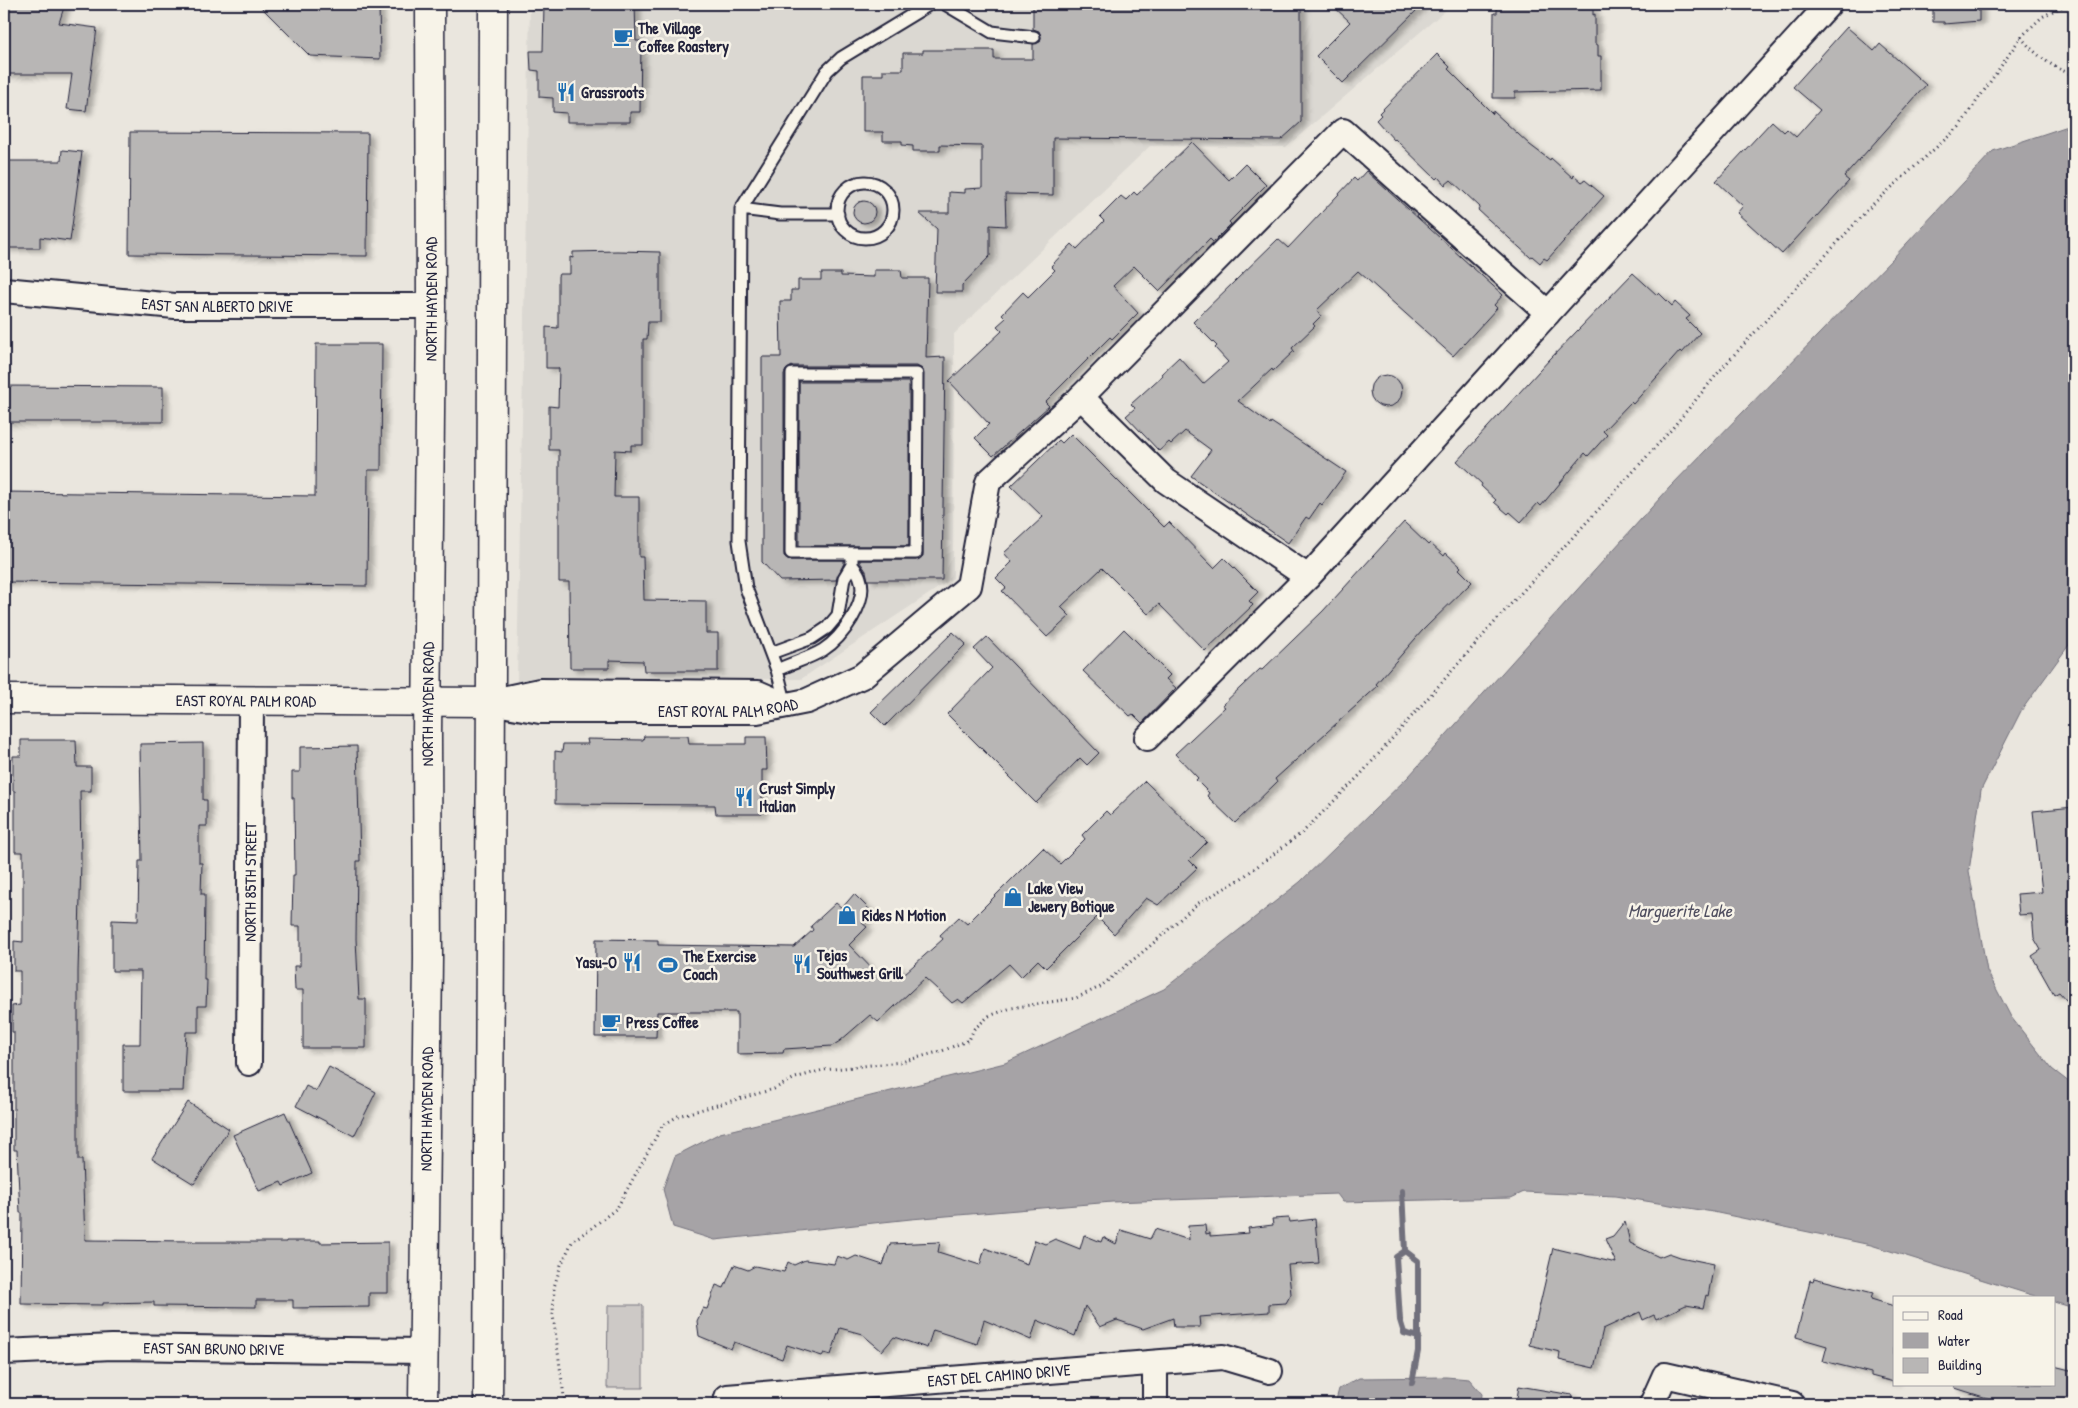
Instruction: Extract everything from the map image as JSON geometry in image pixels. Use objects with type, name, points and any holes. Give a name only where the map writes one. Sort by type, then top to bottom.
[{"type":"main road","name":"NORTH HAYDEN ROAD","points":[[423,1404],[428,958],[427,703],[431,306],[430,4]]},
{"type":"main road","points":[[488,1404],[493,4]]},
{"type":"main road","name":"EAST ROYAL PALM ROAD","points":[[4,700],[490,702]]},
{"type":"street","points":[[1147,738],[1308,577],[1829,4]]},
{"type":"street","name":"EAST ROYAL PALM ROAD","points":[[490,702],[540,711],[758,711],[807,701],[862,676],[969,586],[988,482],[1081,397],[1342,131],[1548,313]]},
{"type":"street","name":"EAST SAN ALBERTO DRIVE","points":[[4,290],[175,306],[431,306]]},
{"type":"street","points":[[1081,397],[1166,481],[1308,577]]},
{"type":"street","name":"NORTH 85TH STREET","points":[[249,1063],[251,701]]},
{"type":"street","name":"EAST SAN BRUNO DRIVE","points":[[4,1352],[112,1347],[423,1351]]},
{"type":"street","name":"EAST DEL CAMINO DRIVE","points":[[726,1401],[1223,1357],[1270,1371]]},
{"type":"street","points":[[1155,1363],[1155,1404]]},
{"type":"street","points":[[1652,1404],[1665,1374],[1792,1404]]},
{"type":"lane","points":[[786,705],[777,670],[746,588],[739,541],[741,209],[827,71],[841,58],[930,4]]},
{"type":"lane","points":[[945,4],[992,32],[1034,37]]},
{"type":"lane","points":[[862,182],[879,186],[886,191],[893,208],[892,217],[888,225],[881,232],[873,236],[864,237],[846,230],[838,214],[838,205],[846,190],[854,184],[862,182]]},
{"type":"lane","points":[[741,209],[780,214],[838,214]]},
{"type":"lane","points":[[792,374],[917,374],[916,553],[852,559],[791,553],[792,374]]},
{"type":"lane","points":[[771,653],[812,638],[827,628],[838,615],[844,578],[852,559]]},
{"type":"lane","points":[[777,670],[823,650],[839,637],[852,620],[860,598],[861,579],[852,559]]},
{"type":"path","points":[[565,1404],[553,1315],[554,1287],[561,1265],[573,1240],[617,1208],[662,1126],[678,1116],[774,1089],[795,1078],[823,1070],[901,1062],[942,1051],[970,1040],[974,1029],[989,1016],[1011,1008],[1076,998],[1100,986],[1150,946],[1197,904],[1239,880],[1303,832],[1361,774],[1508,606],[1670,431],[1722,367],[1872,205],[1959,127],[2021,37],[2042,17],[2066,4]]},
{"type":"path","points":[[2021,37],[2031,49],[2060,70],[2074,74]]},
{"type":"shaded area","points":[[530,4],[1453,4],[1286,147],[1150,146],[954,334],[953,578],[801,679],[517,681]]},
{"type":"shaded area","points":[[608,1305],[643,1305],[643,1388],[607,1388]]},
{"type":"water","name":"Marguerite Lake","points":[[2074,124],[2074,638],[2021,711],[1981,790],[1969,871],[1987,971],[2011,1017],[2052,1069],[2074,1086],[2074,1308],[2056,1303],[2056,1296],[2035,1296],[1871,1245],[1713,1212],[1615,1196],[1524,1192],[1511,1198],[1343,1202],[1337,1194],[1112,1202],[911,1219],[715,1240],[673,1227],[663,1189],[675,1156],[720,1133],[1005,1063],[1164,989],[1300,882],[1409,776],[1670,487],[1893,258],[1993,151]]},
{"type":"water","points":[[1446,1377],[1469,1379],[1482,1394],[1481,1404],[1335,1404],[1339,1389],[1359,1378]]},
{"type":"building","points":[[4,4],[65,4],[59,23],[97,28],[86,111],[67,109],[72,74],[4,74]]},
{"type":"building","points":[[258,4],[379,4],[380,59],[310,56]]},
{"type":"building","points":[[544,4],[635,4],[636,41],[641,41],[640,112],[630,112],[630,122],[567,122],[567,113],[553,112],[553,98],[539,97],[539,71],[531,70],[530,51],[543,51]]},
{"type":"building","points":[[1033,4],[1301,4],[1301,122],[1281,140],[1053,138],[1053,195],[1005,194],[1006,226],[990,225],[990,256],[962,285],[962,292],[935,292],[937,229],[919,213],[949,213],[949,192],[965,193],[965,189],[982,188],[982,146],[940,145],[940,151],[913,151],[913,146],[902,145],[902,141],[883,141],[883,132],[863,132],[863,75],[883,75],[883,70],[903,70],[903,53],[923,53],[923,50],[994,50],[994,59],[1033,59],[1033,44],[1040,42],[1041,37],[1039,31],[1033,29]]},
{"type":"building","points":[[1331,4],[1423,4],[1343,83],[1316,56],[1350,22]]},
{"type":"building","points":[[1933,4],[1979,4],[1979,21],[1944,24],[1944,22],[1933,22]]},
{"type":"building","points":[[1580,6],[1580,9],[1593,8],[1593,15],[1595,14],[1595,44],[1598,45],[1598,56],[1601,56],[1601,90],[1515,92],[1515,98],[1493,98],[1494,13],[1497,13],[1497,7]]},
{"type":"building","points":[[1847,27],[1874,51],[1880,44],[1926,85],[1844,177],[1849,181],[1782,254],[1737,213],[1743,206],[1716,181],[1772,121],[1784,132],[1787,129],[1796,137],[1820,110],[1793,87]]},
{"type":"building","points":[[1437,54],[1450,67],[1448,69],[1493,114],[1493,111],[1530,145],[1550,160],[1551,158],[1573,178],[1574,175],[1582,182],[1585,180],[1604,196],[1547,260],[1544,258],[1540,263],[1532,256],[1530,257],[1478,210],[1480,207],[1451,180],[1445,185],[1438,177],[1436,179],[1394,140],[1376,120],[1381,115],[1379,113]]},
{"type":"building","points":[[130,132],[368,133],[367,256],[129,254]]},
{"type":"building","points":[[1192,142],[1229,180],[1245,164],[1266,185],[1229,222],[1231,224],[1213,242],[1210,239],[1159,291],[1134,266],[1113,286],[1138,313],[1112,339],[1110,337],[1045,402],[1049,406],[993,456],[975,438],[989,424],[949,381],[1002,331],[997,326],[1006,318],[1002,314],[1023,292],[1028,297],[1055,270],[1051,266],[1072,244],[1077,249],[1104,221],[1100,217],[1121,196],[1126,200],[1134,192],[1137,195]]},
{"type":"building","points":[[62,150],[82,152],[70,241],[40,237],[40,248],[4,248],[4,161],[61,161]]},
{"type":"building","points":[[1366,171],[1503,295],[1494,305],[1497,308],[1453,356],[1358,271],[1317,310],[1321,316],[1313,324],[1315,326],[1292,348],[1294,351],[1238,401],[1270,424],[1271,422],[1346,472],[1322,505],[1320,503],[1309,519],[1306,517],[1288,543],[1191,476],[1211,450],[1185,431],[1171,444],[1169,442],[1159,451],[1126,416],[1135,408],[1131,404],[1163,375],[1161,374],[1179,357],[1203,384],[1228,362],[1215,348],[1217,346],[1193,322],[1278,239],[1288,248],[1354,178],[1357,181]]},
{"type":"building","points":[[864,201],[872,204],[875,212],[872,220],[864,223],[856,220],[853,212],[856,204]]},
{"type":"building","points":[[573,252],[660,252],[660,322],[648,322],[647,339],[643,339],[643,445],[631,445],[631,451],[615,450],[614,497],[639,497],[639,557],[643,557],[644,600],[706,601],[706,633],[718,633],[718,671],[644,671],[643,661],[609,660],[609,668],[570,668],[569,582],[559,582],[559,450],[549,450],[549,406],[558,407],[559,368],[546,368],[546,327],[558,328],[558,276],[559,274],[570,274],[570,257],[573,258]]},
{"type":"building","points":[[874,270],[901,270],[902,278],[928,278],[926,358],[945,357],[942,580],[868,580],[866,571],[860,562],[860,560],[916,560],[923,556],[923,370],[917,366],[792,366],[784,374],[784,556],[791,560],[844,560],[844,563],[836,580],[780,581],[762,562],[762,357],[781,357],[780,301],[791,301],[791,290],[798,290],[798,280],[821,280],[821,273],[841,273],[841,276],[874,277]]},
{"type":"building","points":[[1633,273],[1657,295],[1659,293],[1672,306],[1675,302],[1690,316],[1686,319],[1700,333],[1682,353],[1680,351],[1633,404],[1631,402],[1603,431],[1607,435],[1588,456],[1585,453],[1541,506],[1538,503],[1521,522],[1494,502],[1496,500],[1481,486],[1482,484],[1457,461],[1550,359]]},
{"type":"building","points":[[316,344],[382,344],[381,470],[368,470],[367,586],[4,582],[4,492],[315,496]]},
{"type":"building","points":[[1386,375],[1397,380],[1402,391],[1397,402],[1386,407],[1375,402],[1370,391],[1375,380]]},
{"type":"building","points":[[799,382],[909,382],[909,546],[799,546]]},
{"type":"building","points":[[4,386],[163,387],[163,422],[4,422]]},
{"type":"building","points":[[1071,434],[1164,527],[1169,522],[1214,568],[1224,558],[1258,592],[1249,601],[1253,605],[1205,651],[1159,604],[1148,614],[1102,568],[1061,607],[1070,616],[1047,637],[1002,591],[1006,588],[996,578],[1012,562],[1004,553],[1043,517],[1011,486],[1059,440],[1062,443]]},
{"type":"building","points":[[1404,522],[1428,545],[1430,543],[1444,556],[1446,553],[1461,567],[1459,569],[1472,582],[1422,631],[1376,684],[1378,686],[1275,779],[1277,782],[1235,823],[1207,796],[1209,793],[1196,780],[1198,778],[1175,754],[1225,707],[1222,705],[1260,669],[1262,670],[1323,611]]},
{"type":"building","points":[[1124,629],[1170,675],[1166,679],[1176,688],[1142,723],[1133,714],[1130,716],[1083,671]]},
{"type":"building","points":[[953,632],[966,644],[885,726],[871,712]]},
{"type":"building","points":[[987,637],[1099,753],[1087,765],[1080,758],[1036,803],[947,714],[992,668],[974,649]]},
{"type":"building","points":[[644,736],[688,736],[689,744],[746,744],[746,737],[766,737],[767,770],[762,770],[762,814],[716,814],[715,805],[555,804],[555,751],[562,752],[563,744],[588,744],[587,739],[643,740]]},
{"type":"building","points":[[21,740],[76,740],[77,767],[91,767],[91,791],[80,791],[78,1160],[82,1160],[85,1240],[388,1242],[388,1293],[369,1293],[369,1307],[293,1308],[293,1300],[256,1300],[256,1307],[154,1306],[154,1302],[103,1303],[103,1305],[21,1304],[22,1213],[20,1213],[17,1150],[14,1150],[14,1032],[12,1032],[12,1006],[20,1005],[20,971],[14,971],[14,941],[23,942],[23,852],[15,852],[15,791],[13,791],[13,756],[21,756]]},
{"type":"building","points":[[203,743],[203,800],[207,800],[207,826],[199,826],[199,863],[202,863],[201,894],[205,894],[204,980],[207,980],[206,1006],[198,1006],[198,1032],[186,1032],[183,1091],[123,1091],[123,1044],[140,1044],[141,971],[112,971],[112,920],[138,921],[139,861],[142,861],[140,744]]},
{"type":"building","points":[[357,746],[360,861],[357,861],[356,939],[359,999],[366,999],[366,1048],[303,1048],[303,990],[295,990],[294,966],[300,966],[300,926],[292,926],[293,875],[295,875],[292,772],[300,772],[300,747]]},
{"type":"building","points":[[1145,781],[1207,842],[1189,860],[1197,868],[1158,905],[1146,898],[1114,934],[1097,917],[1046,968],[1038,960],[1021,977],[1009,964],[963,1003],[958,999],[952,1003],[925,978],[878,1022],[870,1015],[832,1046],[784,1049],[783,1053],[737,1054],[737,1012],[657,1012],[656,1037],[595,1037],[596,939],[658,940],[658,945],[794,947],[813,930],[811,926],[836,903],[842,908],[854,894],[873,913],[862,923],[867,927],[849,945],[882,979],[896,965],[905,973],[943,939],[940,935],[959,917],[967,924],[1043,848],[1060,864],[1085,839],[1082,835],[1106,811],[1110,815]]},
{"type":"building","points":[[2074,807],[2074,1009],[2059,992],[2054,995],[2032,956],[2041,950],[2034,938],[2032,914],[2019,915],[2017,894],[2042,892],[2033,811]]},
{"type":"building","points":[[329,1067],[376,1092],[354,1136],[296,1106],[306,1086],[316,1091]]},
{"type":"building","points":[[188,1102],[229,1129],[194,1184],[152,1158]]},
{"type":"building","points":[[285,1112],[312,1173],[283,1186],[281,1182],[259,1191],[233,1135]]},
{"type":"building","points":[[1289,1218],[1290,1222],[1315,1219],[1319,1263],[1288,1265],[1291,1294],[1286,1303],[1269,1304],[1269,1312],[1199,1317],[1200,1327],[1174,1327],[1173,1318],[1143,1329],[1117,1320],[1100,1327],[1085,1306],[1075,1336],[1037,1320],[1031,1340],[984,1320],[977,1344],[933,1330],[927,1348],[894,1337],[882,1351],[862,1334],[840,1328],[831,1355],[824,1353],[822,1356],[787,1345],[782,1359],[734,1342],[731,1349],[699,1336],[697,1321],[703,1308],[707,1309],[716,1285],[724,1288],[734,1265],[748,1270],[755,1266],[784,1272],[788,1262],[794,1265],[805,1260],[834,1264],[837,1256],[848,1260],[856,1256],[883,1265],[890,1244],[940,1242],[938,1252],[980,1265],[985,1248],[1027,1264],[1035,1240],[1045,1244],[1055,1239],[1080,1249],[1084,1235],[1101,1242],[1103,1237],[1116,1244],[1121,1230],[1150,1239],[1155,1229],[1189,1240],[1188,1226],[1205,1225],[1206,1234],[1210,1233],[1210,1236],[1249,1233],[1248,1228],[1273,1225],[1272,1219]]},
{"type":"building","points":[[1625,1221],[1630,1243],[1659,1257],[1669,1253],[1714,1264],[1708,1296],[1706,1295],[1703,1308],[1686,1305],[1656,1319],[1654,1315],[1643,1320],[1640,1312],[1603,1329],[1594,1368],[1559,1360],[1560,1352],[1529,1345],[1553,1248],[1616,1263],[1605,1239],[1613,1236]]},
{"type":"building","points":[[1814,1278],[1873,1293],[1871,1299],[1893,1306],[1893,1382],[1871,1376],[1871,1373],[1823,1361],[1827,1346],[1796,1337],[1810,1280],[1813,1281]]},
{"type":"building","points":[[2056,1366],[2074,1371],[2074,1404],[2038,1404],[2024,1400],[2022,1404],[2006,1404],[1955,1388],[1956,1386],[2056,1386]]},
{"type":"building","points":[[1519,1386],[1572,1395],[1571,1404],[1516,1404]]},
{"type":"waterway","points":[[1402,1191],[1405,1251],[1418,1261],[1418,1351],[1412,1383]]},
{"type":"waterway","points":[[1405,1251],[1396,1257],[1400,1320],[1404,1333],[1419,1337]]},
{"type":"place","name":"The Village Coffee Roastery","points":[[623,37]]},
{"type":"place","name":"Grassroots","points":[[566,92]]},
{"type":"place","name":"Crust Simply Italian","points":[[744,797]]},
{"type":"place","name":"Lake View Jewery Botique","points":[[1013,897]]},
{"type":"place","name":"Rides N Motion","points":[[847,915]]},
{"type":"place","name":"Yasu-O","points":[[632,962]]},
{"type":"place","name":"Tejas Southwest Grill","points":[[802,964]]},
{"type":"place","name":"The Exercise Coach","points":[[668,965]]},
{"type":"place","name":"Press Coffee","points":[[611,1022]]}]
